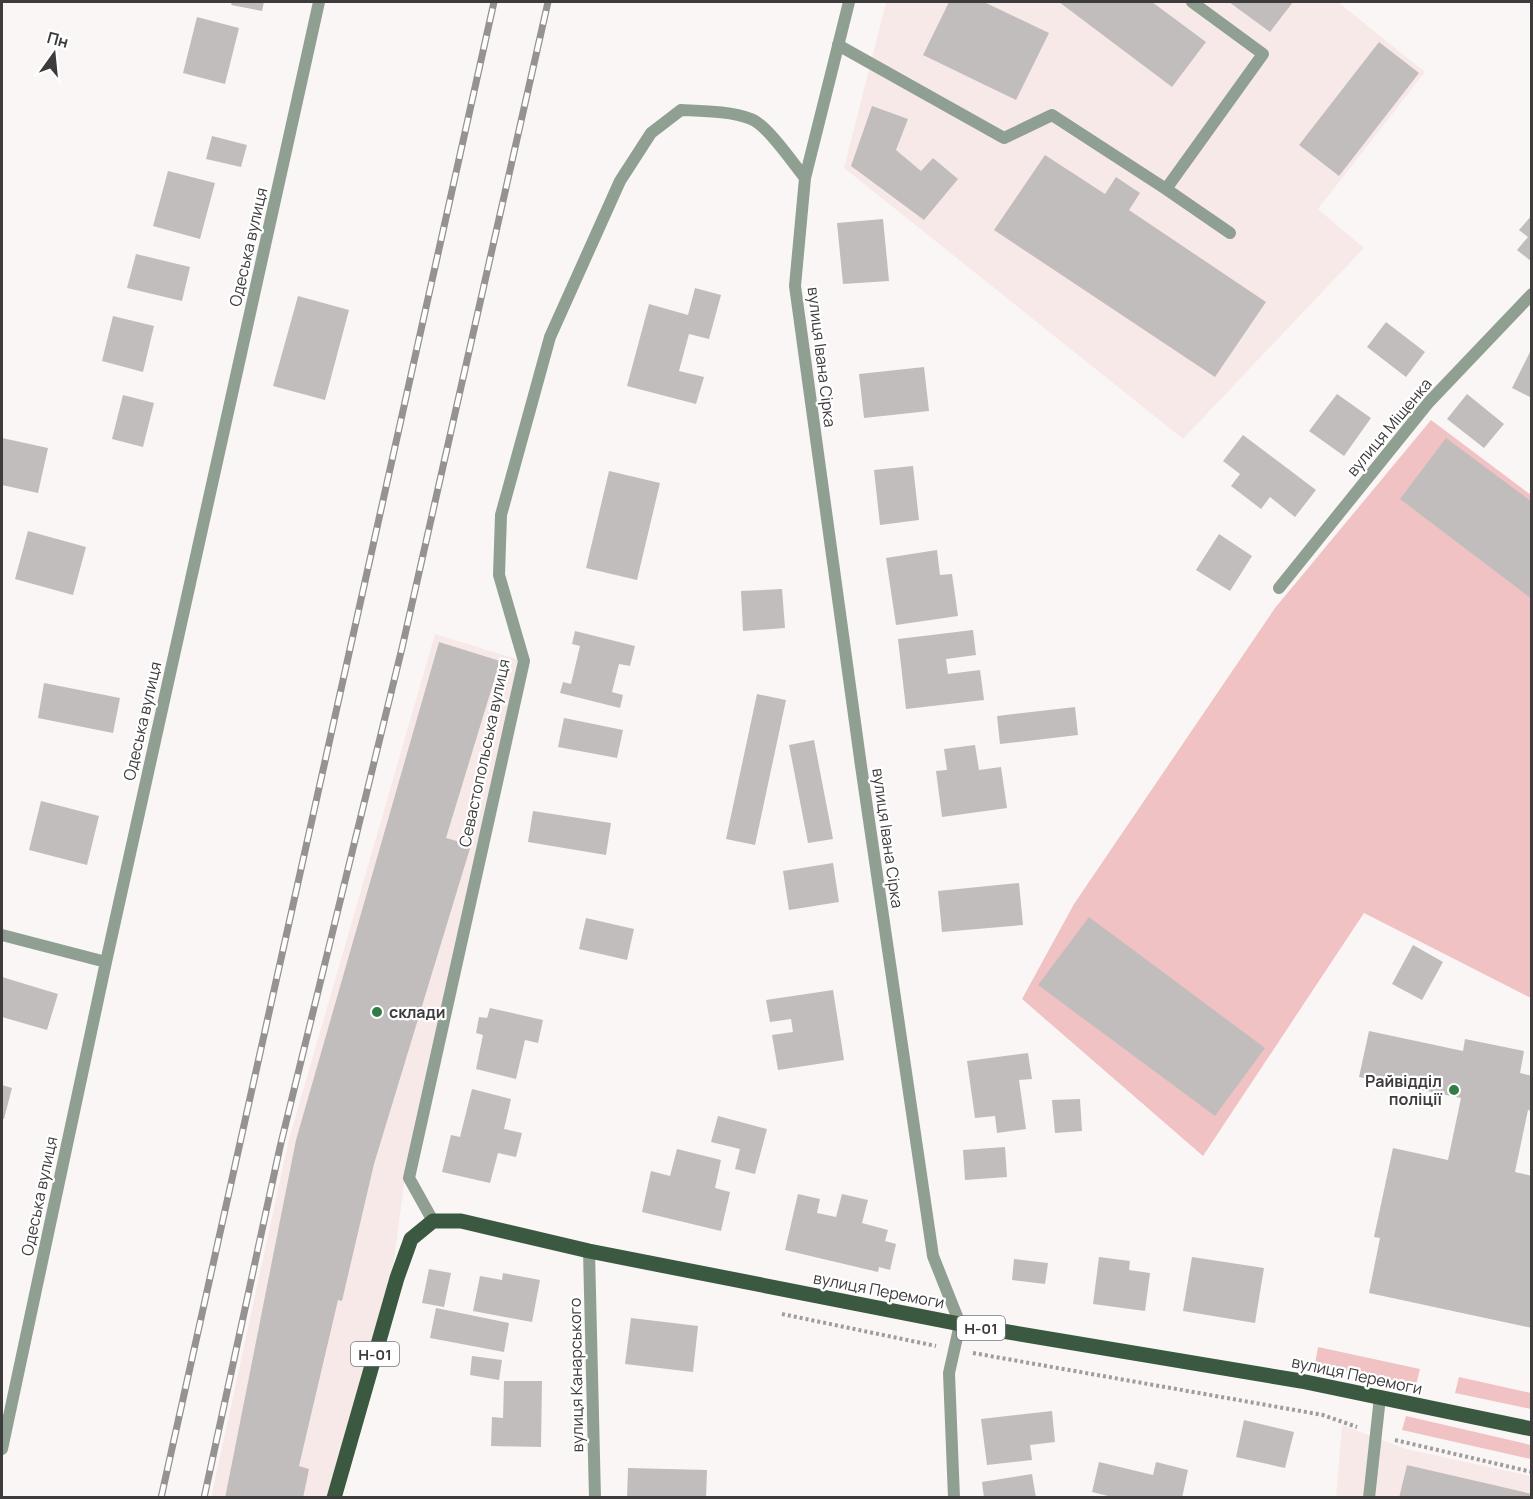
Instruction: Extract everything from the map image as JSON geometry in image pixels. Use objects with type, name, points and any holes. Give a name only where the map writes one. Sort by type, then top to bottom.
[{"type":"main road","name":"вулиця Перемоги","points":[[433,1221],[461,1221],[589,1251],[960,1324],[1301,1381],[1532,1429]]},
{"type":"main road","name":"Н-01","points":[[334,1497],[397,1278],[411,1239],[433,1221]]},
{"type":"street","name":"Одеська вулиця","points":[[2,1449],[106,962],[319,2]]},
{"type":"street","points":[[804,178],[849,2]]},
{"type":"street","points":[[1166,189],[1263,54],[1192,2]]},
{"type":"street","points":[[838,45],[1004,138],[1052,115],[1230,233]]},
{"type":"street","name":"Севастопольська вулиця","points":[[433,1221],[408,1178],[524,661],[499,575],[501,515],[550,337],[620,181],[651,133],[681,110],[716,112],[752,119],[776,141],[804,178]]},
{"type":"street","name":"вулиця Івана Сірка","points":[[804,178],[795,286],[861,766],[933,1256],[960,1324]]},
{"type":"street","name":"вулиця Міщенка","points":[[1279,588],[1429,402],[1532,294]]},
{"type":"street","points":[[2,935],[106,962]]},
{"type":"street","name":"вулиця Канарського","points":[[589,1251],[595,1497]]},
{"type":"street","points":[[954,1497],[949,1373],[960,1324]]},
{"type":"street","points":[[1369,1497],[1380,1397]]},
{"type":"path","points":[[772,1312],[955,1350],[1323,1414],[1407,1445],[1532,1472]]},
{"type":"shaded area","points":[[886,2],[1338,2],[1425,72],[1318,209],[1364,248],[1183,439],[844,168]]},
{"type":"shaded area","points":[[1431,420],[1531,495],[1531,998],[1364,913],[1203,1156],[1022,999],[1074,904],[1275,608]]},
{"type":"shaded area","name":"склади","points":[[435,634],[520,660],[405,1177],[392,1276],[329,1497],[211,1498],[289,1139]]},
{"type":"shaded area","points":[[1318,1347],[1420,1369],[1416,1385],[1315,1364]]},
{"type":"shaded area","points":[[1459,1377],[1531,1393],[1531,1409],[1455,1393]]},
{"type":"shaded area","points":[[1406,1416],[1531,1445],[1531,1459],[1402,1430]]},
{"type":"shaded area","points":[[1342,1425],[1406,1449],[1531,1476],[1531,1497],[1336,1498]]},
{"type":"building","points":[[232,2],[264,2],[262,11],[231,5]]},
{"type":"building","points":[[949,2],[984,2],[1049,33],[1016,100],[923,55]]},
{"type":"building","points":[[1059,2],[1152,2],[1206,42],[1172,87]]},
{"type":"building","points":[[1229,2],[1293,2],[1270,32]]},
{"type":"building","points":[[197,17],[239,28],[225,84],[183,73]]},
{"type":"building","points":[[1379,42],[1419,73],[1339,176],[1299,145]]},
{"type":"building","points":[[872,106],[908,119],[896,150],[921,171],[933,158],[958,179],[924,220],[851,166]]},
{"type":"building","points":[[212,136],[247,145],[241,167],[206,159]]},
{"type":"building","points":[[1045,155],[1105,194],[1116,177],[1140,193],[1129,210],[1266,302],[1215,377],[994,230]]},
{"type":"building","points":[[168,171],[215,183],[200,239],[153,226]]},
{"type":"building","points":[[1532,215],[1532,262],[1517,250],[1528,237],[1519,230]]},
{"type":"building","points":[[883,219],[889,281],[843,284],[837,223]]},
{"type":"building","points":[[136,254],[190,267],[182,301],[127,288]]},
{"type":"building","points":[[695,288],[721,295],[709,339],[689,334],[679,371],[704,377],[696,404],[627,386],[649,304],[688,315]]},
{"type":"building","points":[[298,296],[349,310],[325,400],[273,386]]},
{"type":"building","points":[[113,316],[154,326],[143,372],[102,361]]},
{"type":"building","points":[[1386,322],[1425,352],[1406,377],[1367,347]]},
{"type":"building","points":[[1532,348],[1532,398],[1512,388]]},
{"type":"building","points":[[924,367],[929,411],[864,418],[859,374]]},
{"type":"building","points":[[1337,394],[1371,418],[1344,456],[1309,431]]},
{"type":"building","points":[[1467,394],[1504,424],[1484,448],[1447,419]]},
{"type":"building","points":[[123,395],[154,403],[143,447],[112,439]]},
{"type":"building","points":[[1243,435],[1316,490],[1295,517],[1270,497],[1261,509],[1231,486],[1240,474],[1223,461]]},
{"type":"building","points":[[2,438],[48,448],[38,493],[2,485]]},
{"type":"building","points":[[1446,438],[1532,502],[1532,599],[1400,499]]},
{"type":"building","points":[[913,466],[919,520],[880,525],[874,470]]},
{"type":"building","points":[[609,471],[660,483],[637,580],[586,568]]},
{"type":"building","points":[[28,531],[86,547],[73,595],[15,579]]},
{"type":"building","points":[[1219,534],[1252,556],[1230,591],[1196,570]]},
{"type":"building","points":[[937,550],[940,575],[952,574],[958,616],[896,625],[886,558]]},
{"type":"building","points":[[782,589],[785,628],[743,631],[741,591]]},
{"type":"building","points":[[973,630],[976,655],[946,659],[948,674],[980,670],[984,700],[906,709],[898,639]]},
{"type":"building","points":[[575,631],[635,646],[630,666],[619,664],[612,692],[623,695],[620,708],[560,693],[563,682],[571,684],[580,646],[572,644]]},
{"type":"building","name":"склади","points":[[439,642],[500,661],[446,838],[471,845],[374,1164],[342,1301],[338,1300],[299,1466],[309,1469],[303,1498],[225,1498],[296,1140]]},
{"type":"building","points":[[44,683],[120,698],[113,733],[38,718]]},
{"type":"building","points":[[757,694],[786,700],[755,845],[726,839]]},
{"type":"building","points":[[1075,707],[1078,735],[1000,744],[997,716]]},
{"type":"building","points":[[564,718],[623,730],[617,758],[558,747]]},
{"type":"building","points":[[814,740],[833,839],[808,843],[789,745]]},
{"type":"building","points":[[975,745],[979,770],[1001,767],[1007,808],[942,817],[936,771],[947,770],[944,749]]},
{"type":"building","points":[[41,801],[99,816],[87,865],[29,850]]},
{"type":"building","points":[[533,811],[611,823],[606,855],[528,842]]},
{"type":"building","points":[[833,863],[839,902],[789,910],[783,871]]},
{"type":"building","points":[[1019,883],[1023,925],[942,932],[938,891]]},
{"type":"building","points":[[1089,917],[1265,1048],[1215,1116],[1038,985]]},
{"type":"building","points":[[586,918],[634,929],[627,960],[579,949]]},
{"type":"building","points":[[1413,945],[1443,962],[1422,1000],[1392,984]]},
{"type":"building","points":[[2,977],[58,994],[47,1030],[2,1017]]},
{"type":"building","points":[[833,990],[844,1060],[778,1070],[772,1035],[793,1032],[791,1019],[770,1022],[766,1000]]},
{"type":"building","points":[[490,1008],[543,1020],[538,1043],[525,1040],[516,1079],[476,1069],[483,1035],[476,1033],[479,1017],[487,1018]]},
{"type":"building","points":[[1369,1031],[1463,1051],[1465,1039],[1524,1051],[1520,1073],[1532,1076],[1532,1111],[1528,1110],[1515,1172],[1532,1176],[1532,1328],[1369,1293],[1380,1238],[1374,1237],[1393,1148],[1448,1160],[1461,1098],[1359,1077]]},
{"type":"building","points":[[1028,1053],[1032,1079],[1019,1080],[1026,1129],[997,1133],[995,1116],[975,1118],[967,1061]]},
{"type":"building","points":[[2,1085],[12,1088],[4,1119],[2,1119]]},
{"type":"building","points":[[472,1089],[511,1099],[504,1129],[522,1133],[516,1157],[498,1153],[490,1183],[442,1172],[451,1135],[460,1137]]},
{"type":"building","points":[[1080,1099],[1082,1131],[1055,1133],[1052,1100]]},
{"type":"building","points":[[718,1116],[767,1129],[755,1174],[735,1169],[740,1149],[711,1142]]},
{"type":"building","points":[[1005,1147],[1007,1177],[965,1180],[963,1150]]},
{"type":"building","points":[[677,1149],[721,1160],[715,1188],[730,1192],[721,1231],[642,1212],[651,1171],[670,1176]]},
{"type":"building","points":[[798,1194],[820,1199],[817,1213],[836,1217],[842,1194],[868,1200],[862,1223],[888,1230],[885,1241],[896,1244],[890,1270],[879,1267],[878,1272],[785,1250]]},
{"type":"building","points":[[1099,1257],[1130,1261],[1129,1270],[1150,1273],[1145,1311],[1093,1304]]},
{"type":"building","points":[[1192,1257],[1264,1268],[1255,1323],[1183,1311]]},
{"type":"building","points":[[1014,1259],[1048,1263],[1045,1284],[1012,1280]]},
{"type":"building","points":[[429,1269],[451,1273],[444,1307],[422,1303]]},
{"type":"building","points":[[503,1273],[540,1280],[532,1322],[473,1311],[480,1276],[502,1280]]},
{"type":"building","points":[[436,1308],[509,1323],[504,1352],[430,1338]]},
{"type":"building","points":[[631,1318],[698,1326],[693,1372],[625,1364]]},
{"type":"building","points":[[472,1356],[502,1360],[499,1380],[470,1375]]},
{"type":"building","points":[[504,1381],[542,1381],[541,1447],[491,1446],[492,1417],[503,1418]]},
{"type":"building","points":[[1052,1411],[1055,1442],[1030,1445],[1032,1460],[987,1465],[981,1419]]},
{"type":"building","points":[[1244,1420],[1294,1432],[1285,1468],[1236,1457]]},
{"type":"building","points":[[1099,1462],[1153,1475],[1156,1462],[1188,1470],[1182,1498],[1116,1498],[1092,1492]]},
{"type":"building","points":[[1407,1465],[1532,1494],[1531,1498],[1399,1498]]},
{"type":"building","points":[[628,1468],[707,1470],[706,1498],[627,1498]]},
{"type":"building","points":[[1032,1474],[1036,1498],[984,1498],[982,1482]]},
{"type":"railway","points":[[161,1498],[494,2]]},
{"type":"railway","points":[[204,1498],[280,1147],[402,648],[548,2]]},
{"type":"place","name":"склади","points":[[377,1012]]},
{"type":"place","name":"Райвідділ поліції","points":[[1454,1090]]}]
